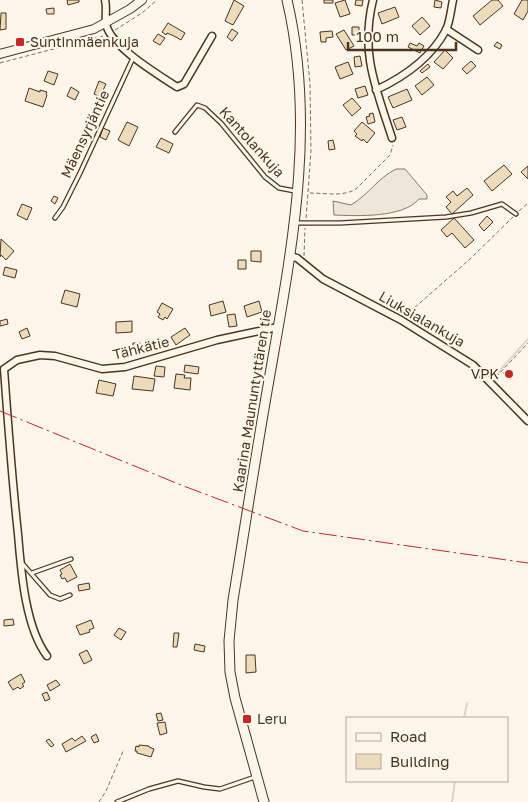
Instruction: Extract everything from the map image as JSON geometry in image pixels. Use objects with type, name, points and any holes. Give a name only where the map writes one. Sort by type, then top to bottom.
[{"type":"main road","name":"Kaarina Maununtyttären tie","points":[[264,802],[235,698],[230,672],[228,641],[233,600],[290,256],[298,191],[301,107],[294,27],[288,0]]},
{"type":"street","points":[[104,0],[107,15],[106,24],[110,33],[133,58],[176,87],[184,84],[212,36]]},
{"type":"street","points":[[0,54],[73,36],[106,24],[142,0]]},
{"type":"street","points":[[373,0],[367,37],[370,71],[392,138]]},
{"type":"street","points":[[376,90],[389,84],[429,56],[446,29],[453,0]]},
{"type":"street","points":[[446,29],[478,50]]},
{"type":"street","name":"Liuksialankuja","points":[[290,256],[297,258],[323,279],[401,320],[473,364],[528,421]]},
{"type":"street","name":"Tähkätie","points":[[47,656],[39,645],[30,619],[20,561],[2,371],[18,360],[40,355],[54,356],[102,369],[125,367],[217,340],[278,326]]},
{"type":"lane","name":"Mäensyrjäntie","points":[[54,218],[63,207],[80,174],[133,58]]},
{"type":"lane","name":"Kantolankuja","points":[[175,132],[197,105],[205,108],[222,124],[265,177],[279,188],[298,191]]},
{"type":"lane","points":[[294,223],[340,223],[446,217],[472,213],[502,204],[516,214]]},
{"type":"lane","points":[[32,573],[71,559]]},
{"type":"lane","points":[[20,561],[50,595],[60,599],[70,595]]},
{"type":"lane","points":[[117,802],[149,789],[178,781],[220,789],[257,777]]},
{"type":"path","points":[[309,192],[350,193],[390,155],[394,146],[392,138]]},
{"type":"path","points":[[401,320],[528,203]]},
{"type":"path","points":[[491,383],[528,343]]},
{"type":"path","points":[[99,802],[106,791],[124,748]]},
{"type":"shaded area","points":[[396,169],[405,169],[427,195],[427,199],[419,199],[402,210],[391,213],[379,215],[334,215],[333,201],[351,205]]},
{"type":"building","points":[[67,0],[79,0],[79,2],[68,5]]},
{"type":"building","points":[[234,0],[244,6],[233,25],[225,21]]},
{"type":"building","points":[[324,0],[333,0],[333,3],[324,3]]},
{"type":"building","points":[[345,0],[350,14],[340,17],[335,3]]},
{"type":"building","points":[[356,0],[363,0],[362,6],[355,5]]},
{"type":"building","points":[[435,0],[442,2],[441,8],[434,7]]},
{"type":"building","points":[[492,0],[498,0],[503,6],[480,25],[473,16]]},
{"type":"building","points":[[522,0],[528,0],[528,11],[523,20],[514,14]]},
{"type":"building","points":[[395,7],[399,17],[382,24],[378,13]]},
{"type":"building","points":[[54,8],[54,14],[47,14],[46,9]]},
{"type":"building","points":[[1,13],[6,13],[6,29],[0,30]]},
{"type":"building","points":[[422,17],[430,26],[420,35],[412,26]]},
{"type":"building","points":[[168,23],[185,33],[181,40],[162,32]]},
{"type":"building","points":[[352,27],[359,27],[359,35],[352,35]]},
{"type":"building","points":[[232,29],[238,33],[232,41],[227,37]]},
{"type":"building","points":[[344,30],[354,46],[346,50],[336,34]]},
{"type":"building","points":[[332,31],[333,37],[326,38],[326,42],[321,42],[320,32]]},
{"type":"building","points":[[158,34],[165,38],[160,45],[153,41]]},
{"type":"building","points":[[497,42],[502,45],[500,49],[494,46]]},
{"type":"building","points":[[410,43],[417,46],[419,43],[424,46],[420,53],[408,47]]},
{"type":"building","points":[[445,50],[453,58],[443,69],[434,62]]},
{"type":"building","points":[[360,56],[362,66],[355,67],[354,57]]},
{"type":"building","points":[[471,61],[476,66],[467,74],[462,69]]},
{"type":"building","points":[[348,62],[353,74],[340,79],[335,67]]},
{"type":"building","points":[[428,64],[430,67],[422,73],[420,71]]},
{"type":"building","points":[[48,71],[58,74],[54,85],[44,81]]},
{"type":"building","points":[[427,77],[434,85],[422,95],[415,86]]},
{"type":"building","points":[[99,81],[106,84],[100,97],[94,94]]},
{"type":"building","points":[[365,86],[368,95],[358,98],[355,89]]},
{"type":"building","points":[[71,87],[79,92],[75,100],[67,96]]},
{"type":"building","points":[[29,88],[40,92],[40,90],[47,92],[43,107],[25,101]]},
{"type":"building","points":[[407,89],[412,100],[393,108],[388,97]]},
{"type":"building","points":[[352,98],[361,108],[352,116],[343,105]]},
{"type":"building","points":[[373,113],[375,122],[368,124],[366,117]]},
{"type":"building","points":[[402,117],[406,127],[397,130],[393,120]]},
{"type":"building","points":[[127,122],[138,127],[129,146],[118,140]]},
{"type":"building","points":[[362,122],[375,133],[367,143],[355,136],[357,134],[354,131]]},
{"type":"building","points":[[103,128],[110,131],[106,140],[100,137]]},
{"type":"building","points":[[161,138],[173,144],[169,153],[156,147]]},
{"type":"building","points":[[333,140],[335,149],[329,150],[328,141]]},
{"type":"building","points":[[504,165],[512,174],[492,191],[484,181]]},
{"type":"building","points":[[528,166],[528,179],[521,172]]},
{"type":"building","points":[[467,188],[473,195],[452,214],[446,207],[451,202],[446,197],[453,191],[457,196]]},
{"type":"building","points":[[54,196],[58,198],[55,204],[51,201]]},
{"type":"building","points":[[22,204],[32,208],[27,220],[17,215]]},
{"type":"building","points":[[487,216],[493,222],[484,231],[479,225]]},
{"type":"building","points":[[454,218],[474,240],[465,248],[452,233],[447,237],[441,230]]},
{"type":"building","points":[[1,239],[14,251],[6,260],[1,255],[0,257]]},
{"type":"building","points":[[251,251],[261,251],[261,262],[251,261]]},
{"type":"building","points":[[238,260],[246,260],[246,269],[238,269]]},
{"type":"building","points":[[5,267],[17,270],[15,278],[3,275]]},
{"type":"building","points":[[65,290],[80,294],[77,307],[61,303]]},
{"type":"building","points":[[223,301],[226,312],[211,316],[209,305]]},
{"type":"building","points":[[259,301],[262,312],[247,317],[244,306]]},
{"type":"building","points":[[162,303],[173,309],[167,319],[165,317],[163,320],[158,317],[160,314],[157,312]]},
{"type":"building","points":[[235,314],[237,326],[229,327],[227,315]]},
{"type":"building","points":[[7,319],[8,324],[0,326],[0,321]]},
{"type":"building","points":[[132,321],[132,332],[116,333],[116,322]]},
{"type":"building","points":[[27,328],[30,336],[22,339],[19,332]]},
{"type":"building","points":[[185,328],[190,335],[176,345],[171,337]]},
{"type":"building","points":[[133,343],[140,343],[140,348],[133,348]]},
{"type":"building","points":[[185,365],[199,367],[198,374],[184,372]]},
{"type":"building","points":[[156,366],[165,367],[164,377],[154,376]]},
{"type":"building","name":"VPK","points":[[508,369],[514,375],[510,380],[503,373]]},
{"type":"building","points":[[176,374],[185,375],[184,378],[191,378],[190,390],[174,388]]},
{"type":"building","points":[[134,376],[155,379],[153,391],[132,389]]},
{"type":"building","points":[[99,380],[116,384],[113,396],[96,393]]},
{"type":"building","points":[[70,564],[77,577],[67,582],[65,578],[62,579],[60,570]]},
{"type":"building","points":[[89,583],[90,589],[79,591],[78,585]]},
{"type":"building","points":[[13,619],[14,625],[4,626],[4,620]]},
{"type":"building","points":[[91,620],[94,628],[89,630],[90,632],[80,635],[76,626]]},
{"type":"building","points":[[119,628],[126,632],[121,640],[114,635]]},
{"type":"building","points":[[174,633],[179,633],[177,647],[173,647]]},
{"type":"building","points":[[195,644],[205,646],[204,652],[194,650]]},
{"type":"building","points":[[87,650],[92,660],[84,664],[79,654]]},
{"type":"building","points":[[246,655],[255,655],[256,672],[246,673]]},
{"type":"building","points":[[21,674],[25,682],[22,684],[24,686],[13,690],[8,682]]},
{"type":"building","points":[[56,680],[60,685],[50,691],[47,685]]},
{"type":"building","points":[[47,692],[50,699],[45,701],[42,694]]},
{"type":"building","points":[[161,713],[163,720],[158,721],[156,714]]},
{"type":"building","points":[[165,722],[167,733],[160,735],[157,723]]},
{"type":"building","points":[[96,734],[99,741],[94,743],[91,737]]},
{"type":"building","points":[[82,736],[86,741],[66,752],[62,744],[72,738],[75,741]]},
{"type":"building","points":[[49,739],[54,745],[51,747],[46,741]]},
{"type":"building","points":[[139,745],[149,746],[154,749],[151,757],[135,751],[136,746],[139,747]]},
{"type":"waterway","points":[[495,376],[528,339]]},
{"type":"waterway","points":[[464,717],[467,703]]},
{"type":"waterway","points":[[452,802],[455,782]]},
{"type":"power","points":[[0,411],[181,485],[303,531],[528,563]]},
{"type":"place","name":"Suntinmäenkuja","points":[[20,42]]},
{"type":"place","name":"VPK","points":[[509,374]]},
{"type":"place","name":"Leru","points":[[247,719]]}]
